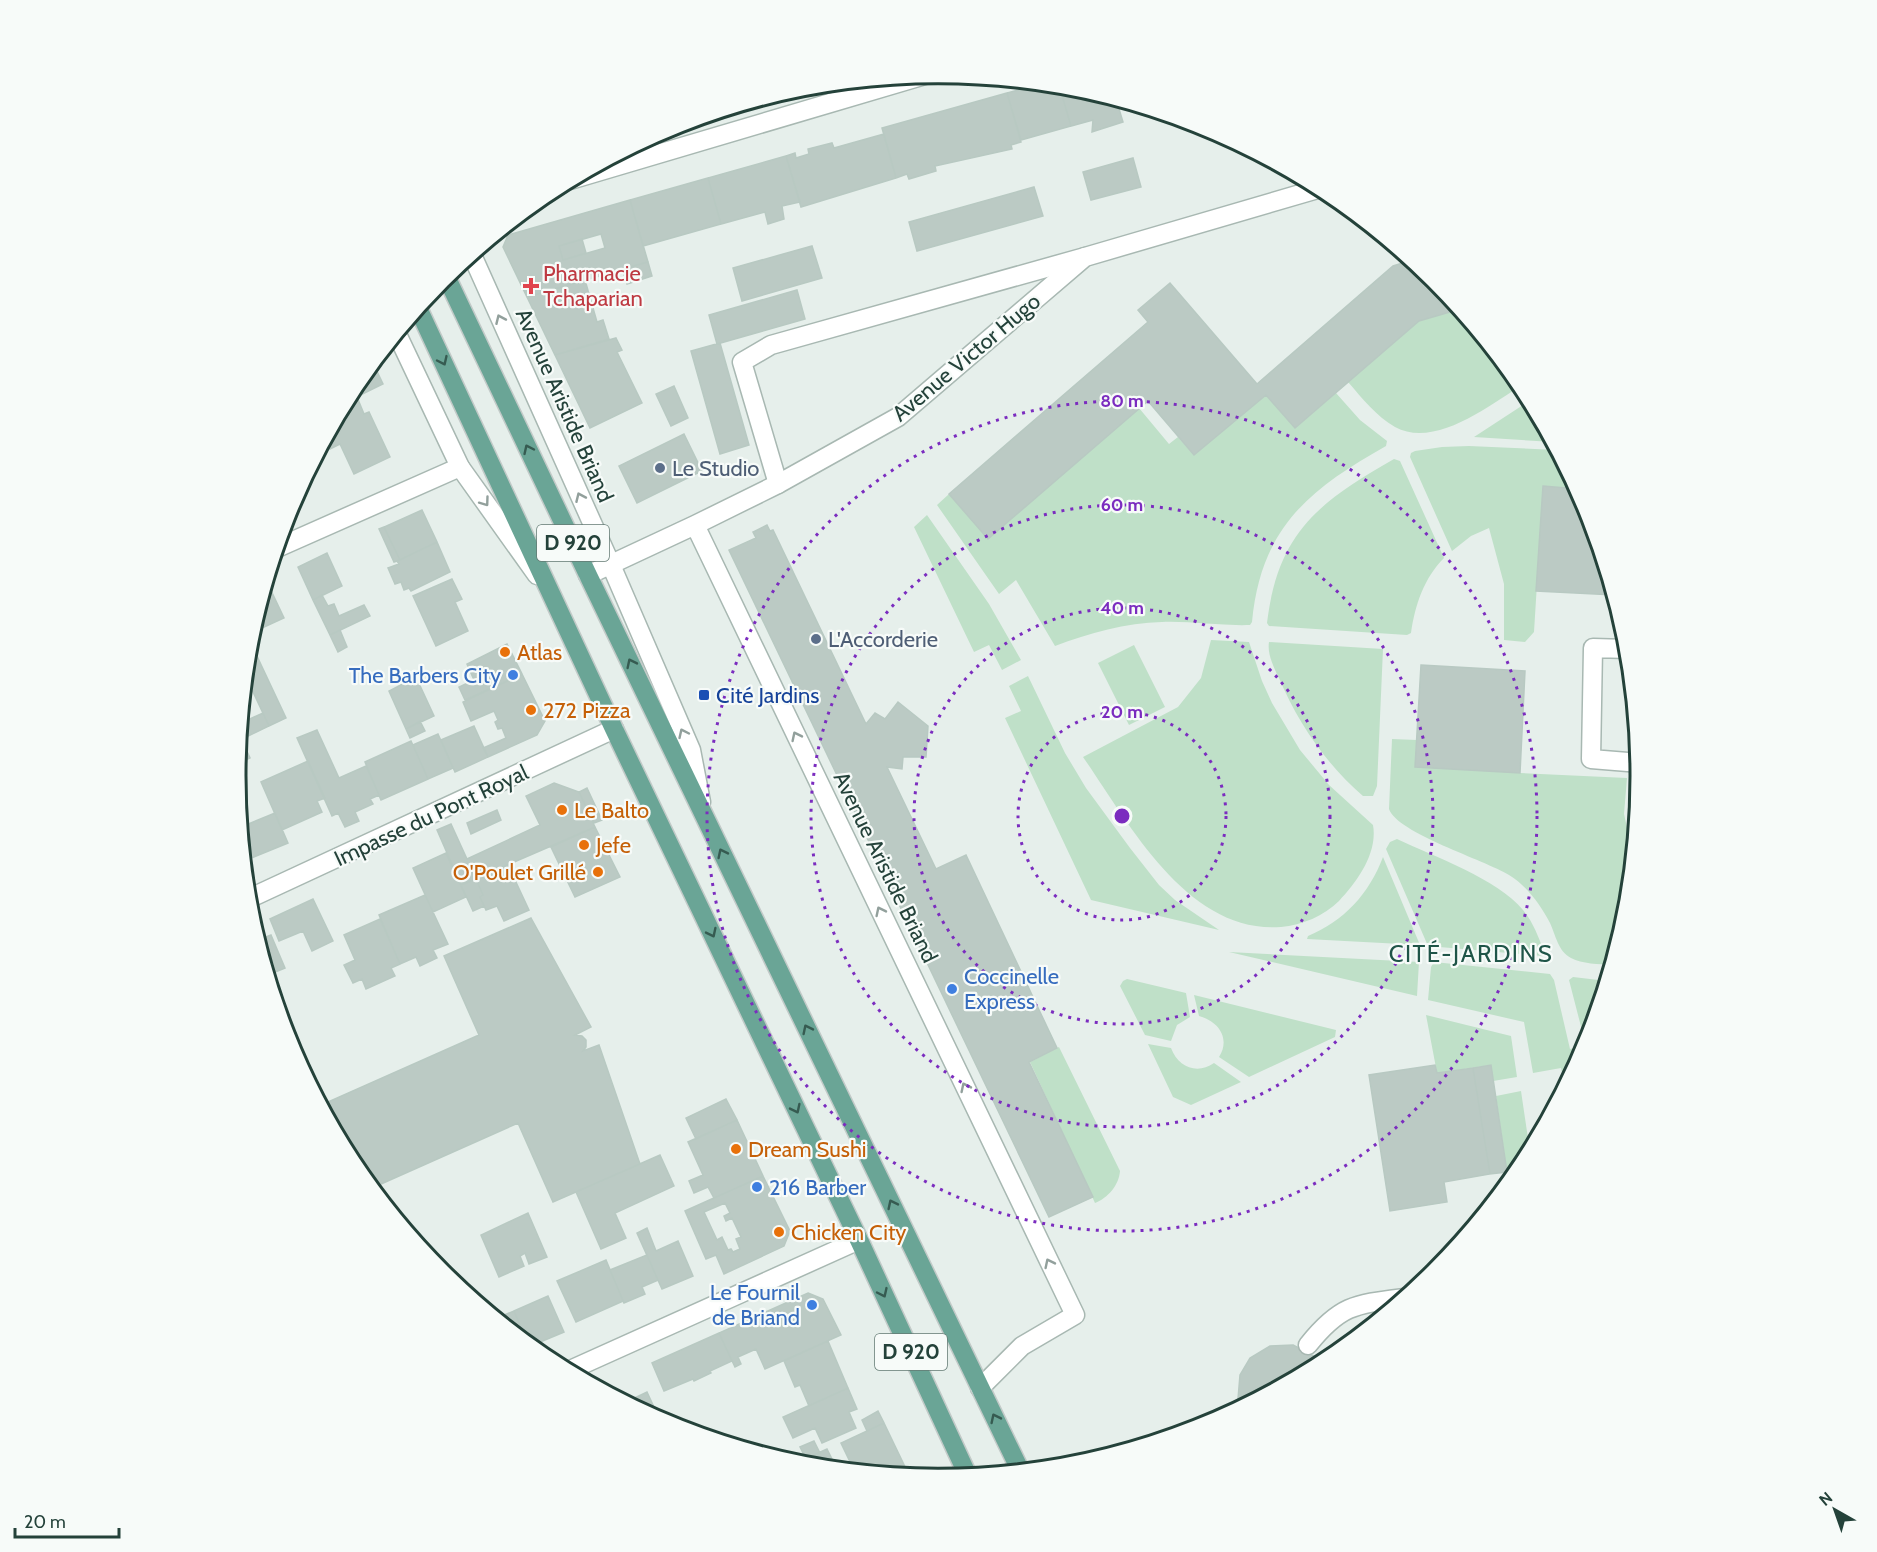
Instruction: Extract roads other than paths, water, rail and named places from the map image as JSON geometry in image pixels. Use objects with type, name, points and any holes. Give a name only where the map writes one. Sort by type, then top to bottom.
[{"type":"main road","name":"Avenue Aristide Briand","points":[[451,286],[1017,1463]]},
{"type":"main road","name":"D 920","points":[[422,316],[614,729],[859,1240],[964,1467]]},
{"type":"street","points":[[607,169],[890,85]]},
{"type":"street","name":"Avenue Victor Hugo","points":[[588,575],[778,484],[898,417],[1085,257],[1308,192]]},
{"type":"street","points":[[778,484],[742,362],[771,345],[1085,257]]},
{"type":"street","name":"Avenue Aristide Briand","points":[[475,262],[691,750],[702,810]]},
{"type":"street","points":[[400,341],[459,467],[553,597]]},
{"type":"street","points":[[287,544],[459,467]]},
{"type":"street","name":"Avenue Aristide Briand","points":[[695,525],[1075,1316],[1022,1346],[980,1388]]},
{"type":"street","points":[[1618,649],[1593,648],[1591,759],[1630,762]]},
{"type":"street","name":"Impasse du Pont Royal","points":[[257,895],[614,729]]},
{"type":"street","points":[[578,1366],[859,1240]]},
{"type":"street","points":[[1308,1345],[1325,1324],[1343,1311],[1366,1303],[1390,1300]]},
{"type":"place","name":"Pharmacie Tchaparian","points":[[531,286]]},
{"type":"place","name":"Le Studio","points":[[660,468]]},
{"type":"place","name":"L'Accorderie","points":[[816,639]]},
{"type":"place","name":"Atlas","points":[[505,652]]},
{"type":"place","name":"The Barbers City","points":[[513,675]]},
{"type":"place","name":"Cité Jardins","points":[[704,695]]},
{"type":"place","name":"272 Pizza","points":[[531,710]]},
{"type":"place","name":"Le Balto","points":[[562,810]]},
{"type":"place","name":"Jefe","points":[[584,845]]},
{"type":"place","name":"O'Poulet Grillé","points":[[598,872]]},
{"type":"place","name":"Coccinelle Express","points":[[952,989]]},
{"type":"place","name":"Dream Sushi","points":[[736,1149]]},
{"type":"place","name":"216 Barber","points":[[757,1187]]},
{"type":"place","name":"Chicken City","points":[[779,1232]]},
{"type":"place","name":"Le Fournil de Briand","points":[[812,1305]]},
{"type":"district","name":"CITÉ-JARDINS","points":[[1471,954]]}]
